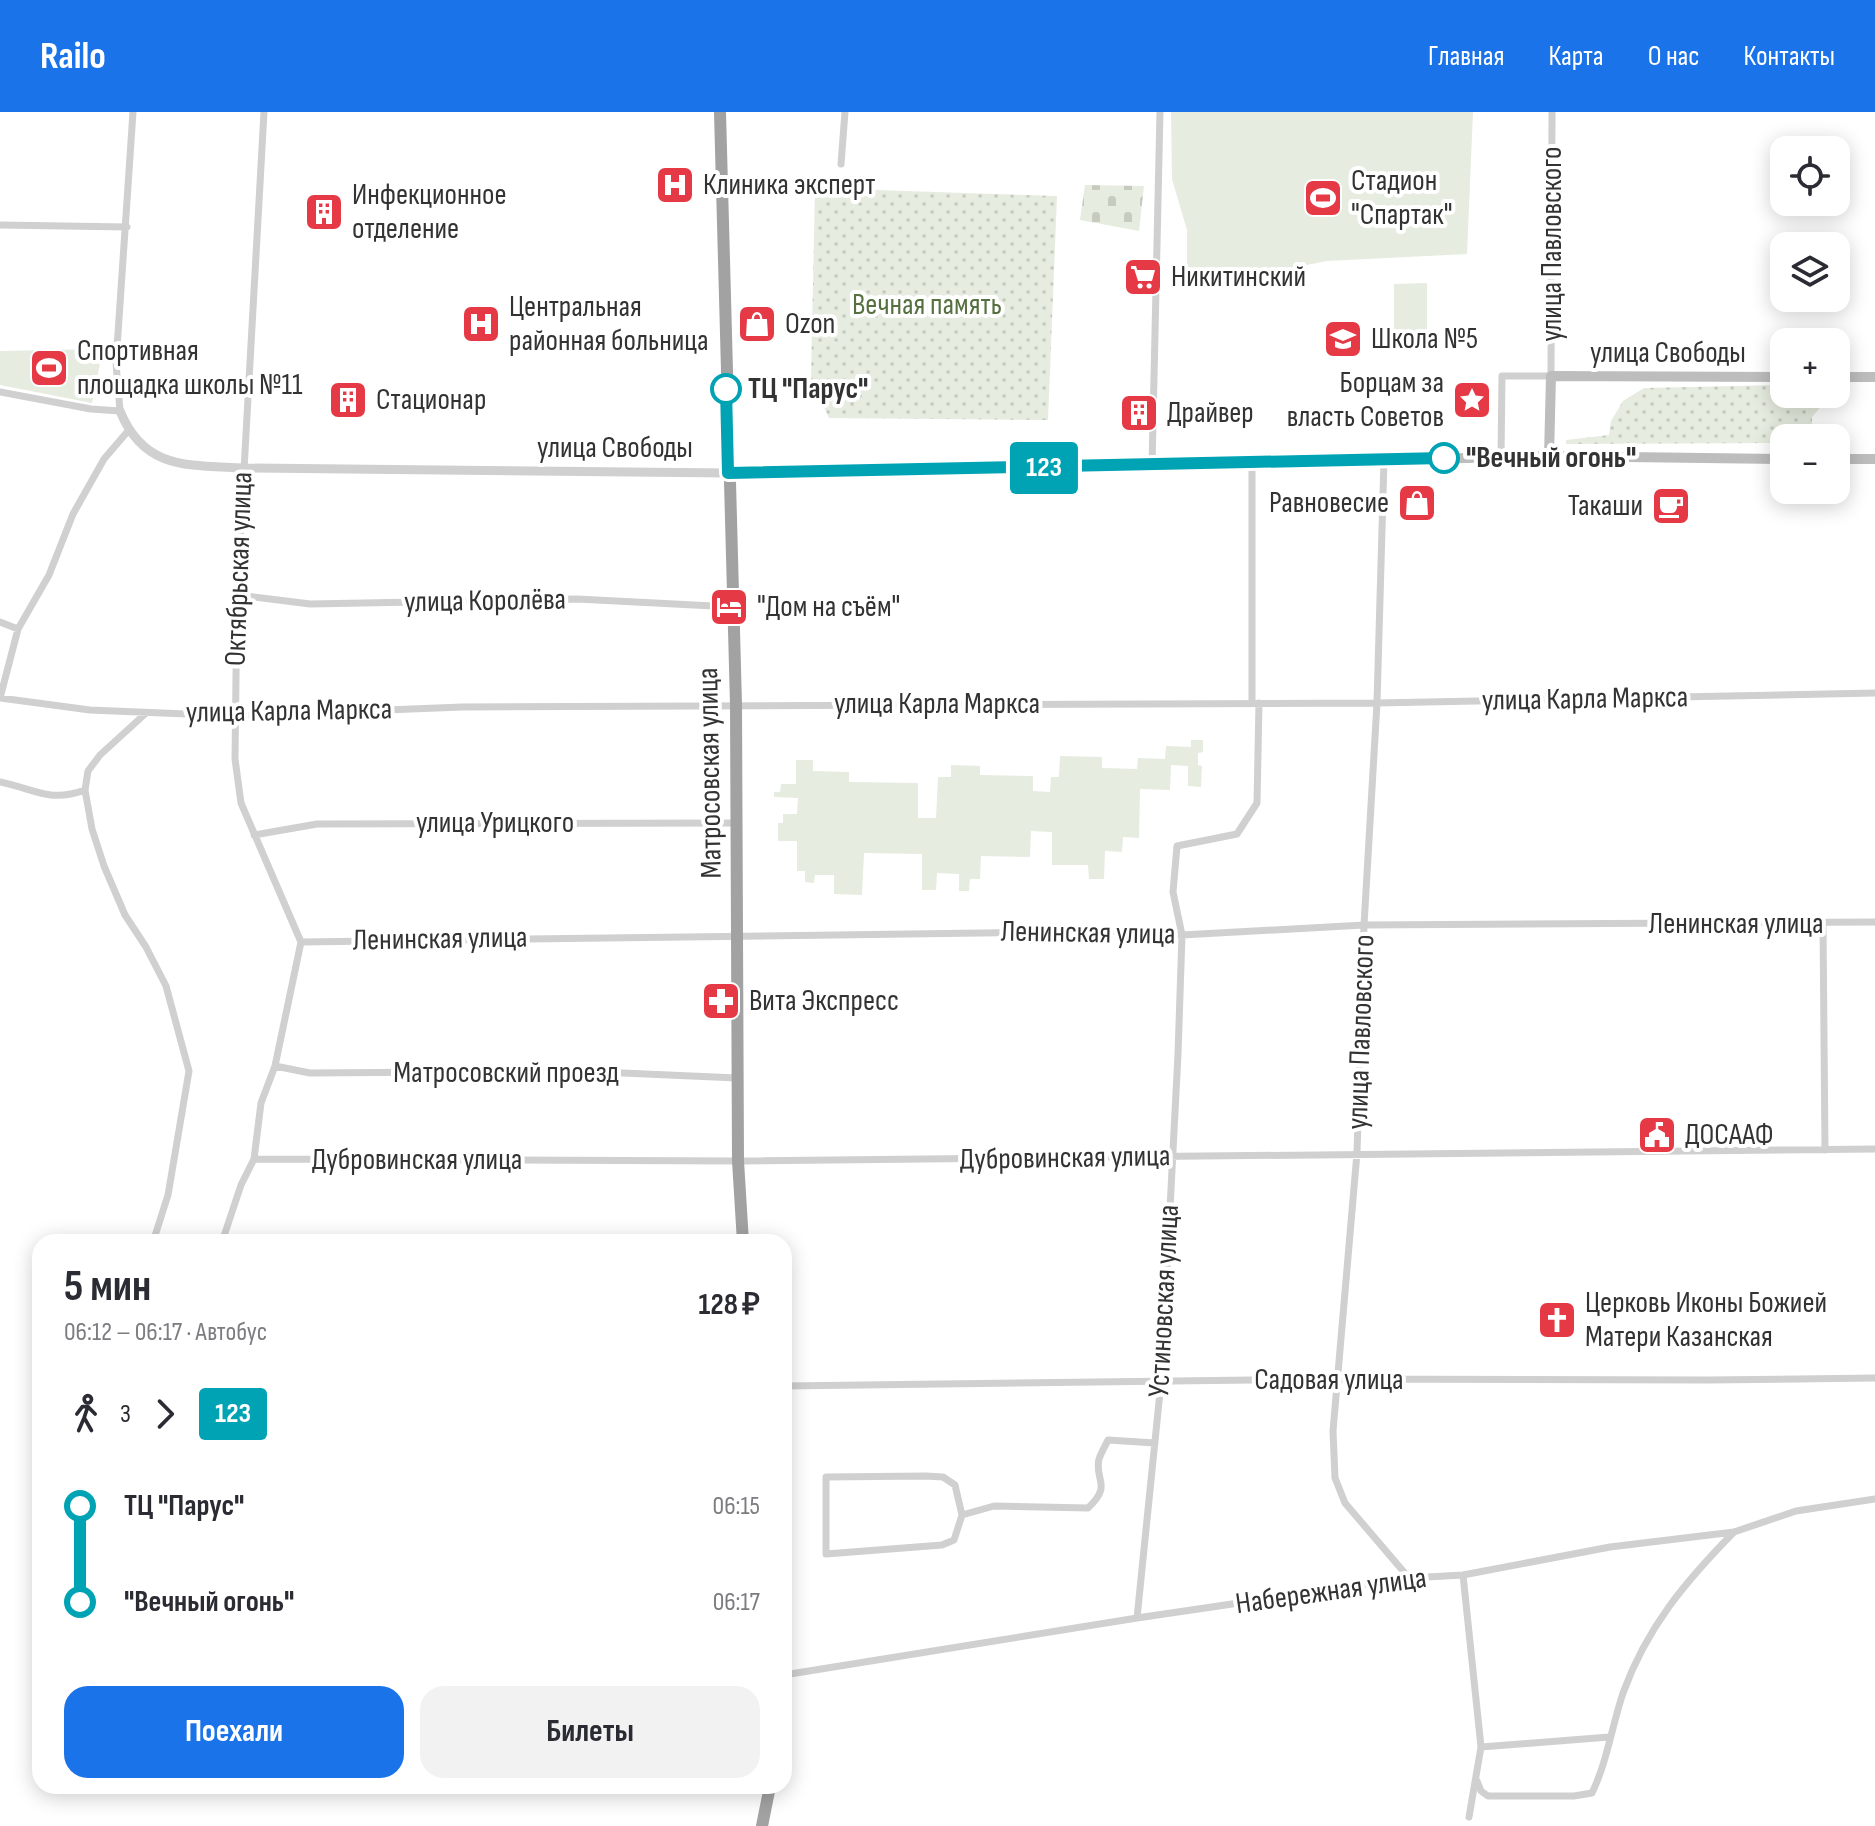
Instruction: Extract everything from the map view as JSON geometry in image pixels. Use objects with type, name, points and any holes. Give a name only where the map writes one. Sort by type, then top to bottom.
[{"type":"highway","name":"Матросовская улица","points":[[720,112],[736,704],[738,1161],[743,1234]]},
{"type":"highway","points":[[762,1826],[768,1794]]},
{"type":"main road","name":"улица Свободы","points":[[1551,376],[1770,377]]},
{"type":"main road","points":[[1549,456],[1551,376]]},
{"type":"main road","points":[[1850,377],[1875,377]]},
{"type":"main road","name":"улица Свободы","points":[[728,473],[1549,456],[1770,459]]},
{"type":"main road","points":[[1850,459],[1875,459]]},
{"type":"street","points":[[0,392],[91,409],[120,411],[116,363],[133,112]]},
{"type":"street","name":"Октябрьская улица","points":[[264,112],[237,595],[235,759],[241,803],[301,942]]},
{"type":"street","points":[[841,164],[845,112]]},
{"type":"street","points":[[1152,466],[1160,112]]},
{"type":"street","name":"улица Павловского","points":[[1551,376],[1552,112]]},
{"type":"street","points":[[0,225],[127,227]]},
{"type":"street","points":[[1501,457],[1502,376],[1551,376]]},
{"type":"street","name":"улица Свободы","points":[[120,411],[128,431],[139,445],[157,456],[185,465],[728,473]]},
{"type":"street","points":[[0,698],[18,629],[49,575],[87,484],[128,431]]},
{"type":"street","name":"улица Павловского","points":[[1384,460],[1377,703],[1364,925],[1357,1153],[1333,1431],[1335,1478],[1339,1492],[1409,1578]]},
{"type":"street","name":"Устиновская улица","points":[[1137,1618],[1161,1382],[1173,1157],[1182,935],[1173,892],[1177,846],[1237,834],[1257,803],[1252,464]]},
{"type":"street","name":"улица Королёва","points":[[237,595],[310,604],[577,599],[733,607]]},
{"type":"street","points":[[0,622],[18,629]]},
{"type":"street","name":"улица Карла Маркса","points":[[0,698],[90,710],[234,716],[389,709],[627,708],[736,704],[1377,703],[1875,693]]},
{"type":"street","points":[[145,713],[100,755],[88,771],[85,790],[92,829],[104,866],[125,915],[166,986],[189,1071],[168,1195],[156,1234]]},
{"type":"street","points":[[0,782],[25,787],[46,796],[67,797],[85,790]]},
{"type":"street","name":"улица Урицкого","points":[[254,835],[317,824],[737,823]]},
{"type":"street","name":"Ленинская улица","points":[[301,942],[738,934],[1137,931],[1182,935],[1364,925],[1875,922]]},
{"type":"street","points":[[1823,924],[1825,1150]]},
{"type":"street","points":[[225,1234],[241,1185],[254,1159],[261,1103],[275,1066],[301,942]]},
{"type":"street","name":"Матросовский проезд","points":[[275,1066],[310,1073],[577,1071],[737,1078]]},
{"type":"street","name":"Дубровинская улица","points":[[254,1159],[738,1161],[1875,1149]]},
{"type":"street","name":"Садовая улица","points":[[792,1386],[1338,1379],[1875,1378]]},
{"type":"street","points":[[962,1515],[994,1506],[1088,1508],[1099,1498],[1103,1481],[1098,1462],[1108,1440],[1155,1443]]},
{"type":"street","points":[[826,1477],[943,1477],[955,1485],[962,1515],[954,1540],[942,1545],[826,1554],[826,1477]]},
{"type":"street","name":"Набережная улица","points":[[792,1674],[1137,1618],[1409,1578],[1463,1575],[1610,1547],[1734,1532],[1796,1511],[1875,1499]]},
{"type":"street","points":[[1477,1781],[1481,1791],[1488,1796],[1574,1796],[1592,1793],[1599,1779],[1624,1690],[1662,1613],[1734,1532]]},
{"type":"street","points":[[1463,1575],[1481,1747],[1469,1817]]},
{"type":"street","points":[[1481,1747],[1609,1737]]},
{"type":"green space","name":"Стадион \"Спартак\"","points":[[1171,112],[1473,112],[1467,254],[1327,261],[1256,275],[1187,274],[1187,230],[1172,179]]},
{"type":"green space","points":[[1085,185],[1144,186],[1139,231],[1080,220]]},
{"type":"green space","name":"Вечная память","points":[[815,188],[1057,196],[1048,420],[829,418],[811,379]]},
{"type":"green space","points":[[1427,283],[1427,341],[1394,342],[1394,284]]},
{"type":"green space","name":"Спортивная площадка школы №11","points":[[103,349],[92,403],[0,385],[0,351]]},
{"type":"green space","points":[[1770,385],[1770,408],[1819,409],[1812,417],[1812,424],[1770,424],[1770,443],[1566,444],[1566,440],[1609,435],[1611,421],[1623,401],[1644,388]]},
{"type":"green space","points":[[1191,740],[1203,740],[1203,752],[1198,753],[1198,765],[1202,766],[1201,787],[1188,786],[1188,766],[1171,765],[1170,790],[1140,789],[1139,838],[1123,837],[1122,852],[1105,851],[1104,879],[1089,879],[1088,865],[1052,865],[1052,832],[1031,831],[1030,857],[981,856],[980,879],[970,879],[969,891],[959,891],[959,874],[937,873],[936,890],[922,890],[922,854],[864,853],[862,895],[834,894],[834,875],[815,875],[814,883],[805,882],[805,871],[797,871],[797,841],[778,841],[778,823],[783,823],[783,814],[797,814],[798,798],[774,797],[774,792],[780,792],[781,784],[796,784],[796,760],[813,760],[813,771],[849,772],[849,782],[918,783],[918,818],[936,818],[938,777],[951,777],[951,765],[980,766],[980,775],[1033,776],[1033,791],[1050,792],[1051,777],[1059,777],[1060,756],[1102,757],[1102,768],[1137,769],[1138,758],[1165,759],[1166,746],[1191,747]]},
{"type":"bus line","name":"123","points":[[726,389],[728,473],[1444,458]]},
{"type":"place","name":"Клиника эксперт","points":[[675,185]]},
{"type":"place","name":"Стадион \"Спартак\"","points":[[1323,198]]},
{"type":"place","name":"Инфекционное отделение","points":[[324,212]]},
{"type":"place","name":"Никитинский","points":[[1143,277]]},
{"type":"place","name":"Центральная районная больница","points":[[481,324]]},
{"type":"place","name":"Ozon","points":[[757,324]]},
{"type":"place","name":"Школа №5","points":[[1343,339]]},
{"type":"place","name":"Спортивная площадка школы №11","points":[[49,368]]},
{"type":"place","name":"ТЦ \"Парус\"","points":[[726,389]]},
{"type":"place","name":"Стационар","points":[[348,400]]},
{"type":"place","name":"Борцам за власть Советов","points":[[1472,400]]},
{"type":"place","name":"Драйвер","points":[[1139,413]]},
{"type":"place","name":"\"Вечный огонь\"","points":[[1444,458]]},
{"type":"place","name":"Равновесие","points":[[1417,503]]},
{"type":"place","name":"Такаши","points":[[1671,506]]},
{"type":"place","name":"\"Дом на съём\"","points":[[729,607]]},
{"type":"place","name":"Вита Экспресс","points":[[721,1001]]},
{"type":"place","name":"ДОСААФ","points":[[1657,1135]]},
{"type":"place","name":"Церковь Иконы Божией Матери Казанская","points":[[1557,1320]]}]
